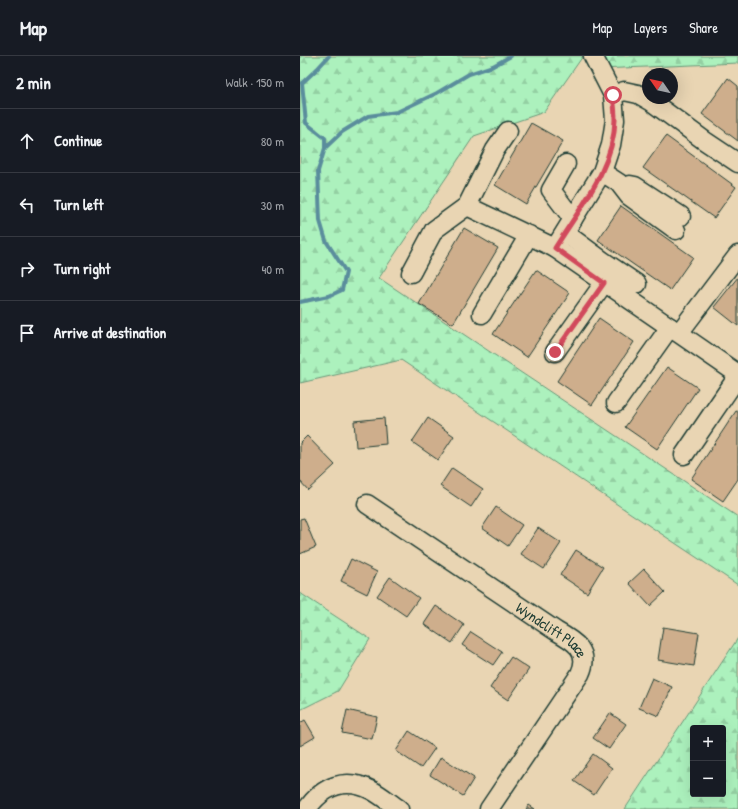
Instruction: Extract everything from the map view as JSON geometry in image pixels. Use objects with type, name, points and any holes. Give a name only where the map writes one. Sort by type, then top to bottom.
[{"type":"street","points":[[555,248],[602,172],[611,145],[615,120],[613,95],[593,56]]},
{"type":"street","points":[[613,95],[624,91],[638,94],[652,102],[738,163]]},
{"type":"street","points":[[411,273],[434,230],[467,206],[495,150],[508,131]]},
{"type":"street","points":[[566,164],[551,190],[569,226],[603,261],[638,284]]},
{"type":"street","points":[[602,172],[619,183],[635,186],[678,223]]},
{"type":"street","points":[[467,206],[555,248],[738,375],[684,455]]},
{"type":"street","points":[[482,314],[529,236]]},
{"type":"street","points":[[616,403],[674,330],[738,255]]},
{"type":"street","points":[[555,352],[604,283]]},
{"type":"street","name":"Wyndclift Place","points":[[367,504],[566,637],[577,645],[581,651],[584,659],[580,674],[489,809]]},
{"type":"street","points":[[307,809],[319,794],[327,789],[350,784],[361,786],[372,791],[399,809]]},
{"type":"green space","points":[[300,56],[583,56],[544,112],[474,136],[379,278],[738,517],[738,585],[401,360],[300,383]]},
{"type":"green space","points":[[593,56],[738,56],[738,63],[600,69]]},
{"type":"green space","points":[[300,593],[370,639],[338,691],[300,710]]},
{"type":"green space","points":[[738,638],[738,809],[625,809]]},
{"type":"building","points":[[728,78],[738,86],[738,141],[702,114]]},
{"type":"building","points":[[531,123],[563,141],[526,204],[495,185]]},
{"type":"building","points":[[666,136],[736,187],[714,218],[643,168]]},
{"type":"building","points":[[621,206],[693,257],[670,290],[598,240]]},
{"type":"building","points":[[464,228],[498,248],[453,324],[419,304]]},
{"type":"building","points":[[536,270],[570,293],[527,357],[493,334]]},
{"type":"building","points":[[738,277],[738,326],[714,307]]},
{"type":"building","points":[[599,318],[634,342],[592,405],[557,381]]},
{"type":"building","points":[[667,367],[698,388],[657,449],[625,427]]},
{"type":"building","points":[[736,411],[738,412],[738,479],[723,501],[691,479]]},
{"type":"building","points":[[384,418],[386,444],[356,447],[354,421]]},
{"type":"building","points":[[428,418],[454,436],[438,460],[412,442]]},
{"type":"building","points":[[307,436],[335,465],[308,490],[300,481],[300,443]]},
{"type":"building","points":[[452,468],[483,489],[471,507],[440,486]]},
{"type":"building","points":[[496,507],[522,525],[508,546],[482,528]]},
{"type":"building","points":[[304,518],[316,547],[300,554],[300,519]]},
{"type":"building","points":[[538,528],[561,543],[544,569],[521,554]]},
{"type":"building","points":[[576,550],[603,567],[587,593],[560,575]]},
{"type":"building","points":[[351,559],[377,572],[367,594],[341,581]]},
{"type":"building","points":[[644,569],[665,592],[650,606],[629,583]]},
{"type":"building","points":[[390,577],[419,598],[406,616],[377,596]]},
{"type":"building","points":[[436,606],[464,625],[452,643],[424,624]]},
{"type":"building","points":[[663,627],[699,633],[694,666],[658,660]]},
{"type":"building","points":[[471,632],[502,652],[493,665],[462,645]]},
{"type":"building","points":[[511,657],[529,669],[508,700],[490,688]]},
{"type":"building","points":[[652,678],[672,687],[659,716],[639,708]]},
{"type":"building","points":[[347,710],[377,717],[372,739],[342,733]]},
{"type":"building","points":[[610,713],[626,724],[609,749],[593,738]]},
{"type":"building","points":[[305,720],[315,737],[300,746],[300,723]]},
{"type":"building","points":[[409,731],[435,748],[421,768],[396,751]]},
{"type":"building","points":[[593,754],[612,768],[594,795],[574,781]]},
{"type":"building","points":[[441,757],[474,778],[463,796],[430,775]]},
{"type":"building","points":[[529,805],[535,809],[526,809]]},
{"type":"waterway","points":[[325,148],[325,138],[306,123],[302,83],[329,56]]},
{"type":"waterway","points":[[300,302],[329,296],[342,290],[346,272],[326,241],[320,221],[318,171],[325,148],[342,132],[368,116],[397,112],[437,93],[469,74],[493,66],[511,56]]},
{"type":"route","points":[[555,352],[604,283],[555,248],[602,172],[611,145],[615,120],[613,95]]}]
